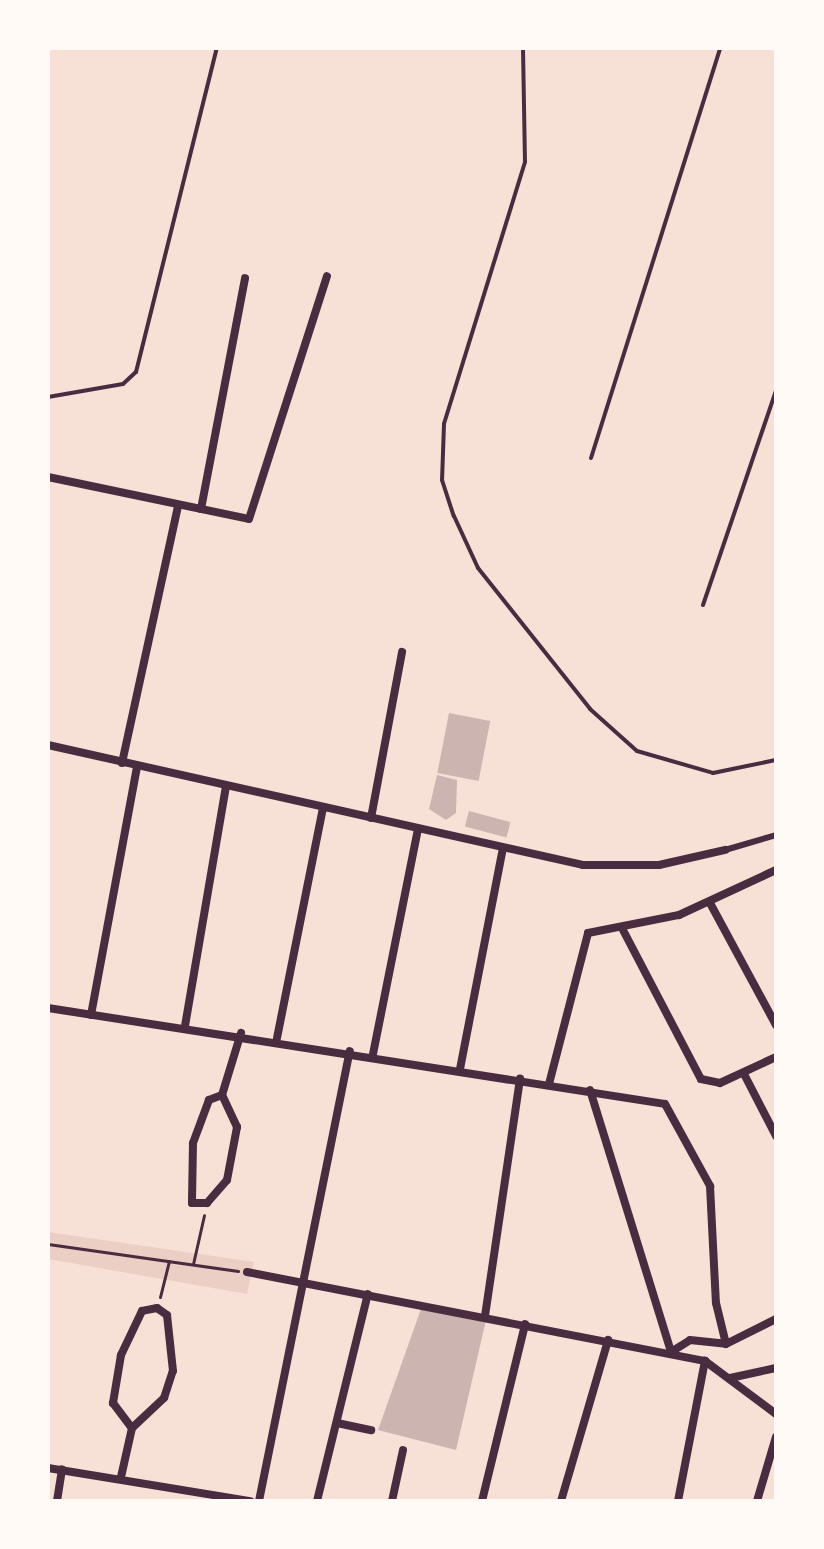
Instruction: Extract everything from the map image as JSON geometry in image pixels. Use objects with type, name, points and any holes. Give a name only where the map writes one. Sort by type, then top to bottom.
[{"type":"street","points":[[48,477],[178,507],[249,519],[327,276]]},
{"type":"street","points":[[201,509],[245,278]]},
{"type":"street","points":[[122,763],[178,507]]},
{"type":"street","points":[[371,818],[402,652]]},
{"type":"street","points":[[48,745],[418,829],[502,852],[583,865],[659,865],[776,835]]},
{"type":"street","points":[[91,1015],[137,766]]},
{"type":"street","points":[[185,1026],[226,786]]},
{"type":"street","points":[[277,1038],[323,808]]},
{"type":"street","points":[[373,1054],[418,829]]},
{"type":"street","points":[[460,1069],[502,852]]},
{"type":"street","points":[[549,1084],[583,941],[600,930],[623,930],[710,903],[776,870]]},
{"type":"street","points":[[710,903],[776,1025]]},
{"type":"street","points":[[623,930],[706,1083],[744,1074],[776,1057]]},
{"type":"street","points":[[48,1008],[277,1038],[665,1104],[674,1113],[710,1186],[716,1303],[726,1344]]},
{"type":"street","points":[[222,1095],[209,1100],[193,1143],[187,1194],[192,1203],[207,1203],[227,1180],[237,1127],[222,1095],[241,1033]]},
{"type":"street","points":[[259,1501],[301,1281],[350,1051]]},
{"type":"street","points":[[744,1074],[776,1136]]},
{"type":"street","points":[[485,1316],[520,1079]]},
{"type":"street","points":[[590,1090],[671,1352]]},
{"type":"street","points":[[247,1272],[705,1361],[776,1414]]},
{"type":"street","points":[[317,1501],[368,1294]]},
{"type":"street","points":[[121,1477],[132,1428],[164,1398],[173,1371],[167,1315],[157,1308],[142,1311],[121,1355],[113,1403],[132,1428]]},
{"type":"street","points":[[671,1352],[690,1340],[726,1344],[776,1319]]},
{"type":"street","points":[[482,1501],[525,1324]]},
{"type":"street","points":[[561,1501],[608,1340]]},
{"type":"street","points":[[678,1501],[705,1361]]},
{"type":"street","points":[[729,1378],[776,1368]]},
{"type":"street","points":[[337,1423],[371,1430]]},
{"type":"street","points":[[757,1501],[776,1437]]},
{"type":"street","points":[[392,1501],[403,1450]]},
{"type":"street","points":[[48,1468],[121,1477],[250,1501]]},
{"type":"street","points":[[57,1501],[62,1469]]},
{"type":"street","points":[[183,1501],[186,1489]]},
{"type":"lane","points":[[48,397],[123,384],[136,372],[217,48]]},
{"type":"lane","points":[[523,48],[525,162],[444,424],[442,480],[454,516],[478,568],[590,709],[637,751],[713,773],[776,760]]},
{"type":"lane","points":[[591,458],[720,48]]},
{"type":"lane","points":[[703,605],[776,390]]},
{"type":"path","points":[[193,1264],[207,1203]]},
{"type":"path","points":[[48,1244],[247,1272]]},
{"type":"path","points":[[157,1308],[169,1261]]},
{"type":"shaded area","points":[[48,1232],[254,1262],[247,1294],[48,1259]]},
{"type":"building","points":[[449,713],[490,721],[479,781],[437,773]]},
{"type":"building","points":[[437,775],[457,780],[456,813],[446,820],[429,809]]},
{"type":"building","points":[[469,811],[511,822],[506,838],[465,826]]},
{"type":"building","points":[[421,1309],[486,1320],[456,1450],[378,1430]]}]
